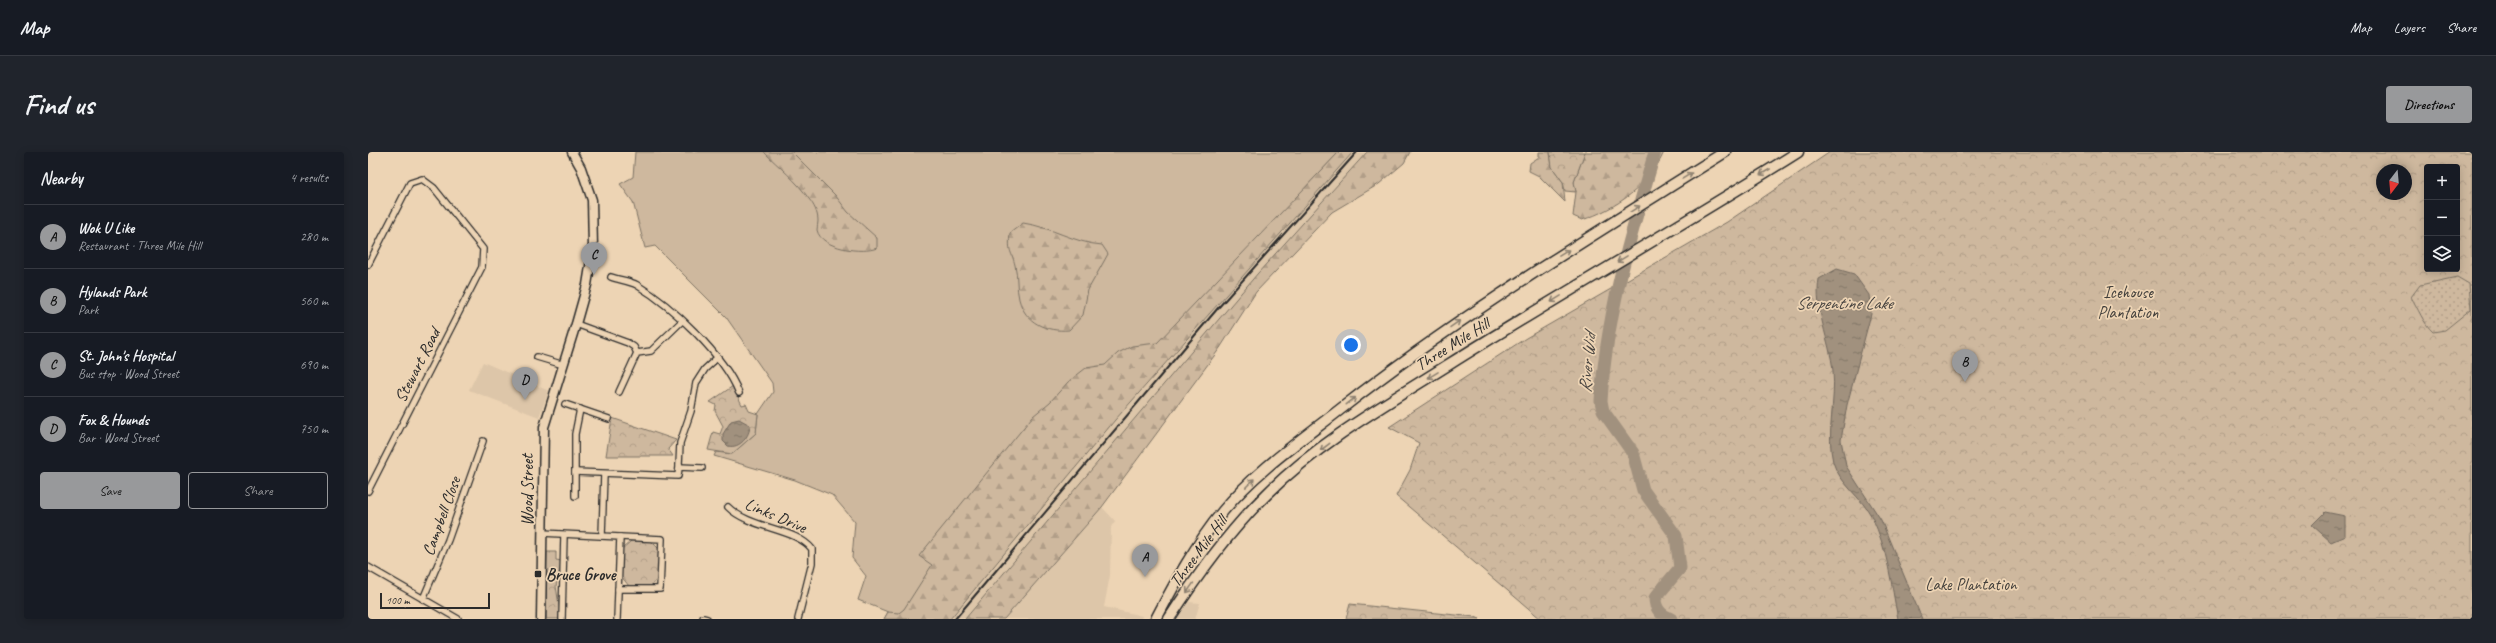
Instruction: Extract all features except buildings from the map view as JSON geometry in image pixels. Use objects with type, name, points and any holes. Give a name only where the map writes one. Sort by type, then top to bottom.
[{"type":"highway","name":"Three Mile Hill","points":[[1156,619],[1202,538],[1223,511],[1265,469],[1304,436],[1435,338],[1725,152]]},
{"type":"highway","name":"Three Mile Hill","points":[[1170,619],[1236,527],[1286,477],[1325,446],[1398,397],[1798,152]]},
{"type":"main road","name":"Wood Street","points":[[541,619],[544,427],[576,324],[590,269],[593,225],[592,200],[587,182],[572,152]]},
{"type":"street","name":"Stewart Road","points":[[368,265],[410,183],[422,180],[434,188],[482,249],[482,267],[368,491]]},
{"type":"street","points":[[611,277],[636,285],[682,321],[718,358],[730,374],[739,392]]},
{"type":"street","points":[[637,353],[651,351],[682,321]]},
{"type":"street","points":[[576,324],[628,343],[634,347],[637,353]]},
{"type":"street","points":[[619,392],[637,353]]},
{"type":"street","points":[[537,357],[564,365]]},
{"type":"street","points":[[679,465],[680,444],[691,411],[696,383],[700,375],[718,358]]},
{"type":"street","points":[[565,404],[609,419]]},
{"type":"street","points":[[575,496],[575,434],[580,409]]},
{"type":"street","name":"Campbell Close","points":[[423,599],[448,540],[483,441]]},
{"type":"street","points":[[575,472],[678,476],[679,467],[702,468]]},
{"type":"street","points":[[602,536],[604,474]]},
{"type":"street","name":"Links Drive","points":[[728,507],[741,518],[802,540],[812,549],[812,563],[798,619]]},
{"type":"street","points":[[542,533],[662,539],[660,590],[618,589]]},
{"type":"street","points":[[562,619],[564,535]]},
{"type":"street","points":[[617,619],[620,537]]},
{"type":"street","points":[[368,568],[458,619]]},
{"type":"shaded area","points":[[1353,152],[1367,152],[1258,273],[965,619],[950,619],[1115,420]]},
{"type":"shaded area","points":[[483,362],[549,391],[539,417],[469,390]]},
{"type":"shaded area","points":[[1102,507],[1115,521],[1111,527],[1110,575],[1104,607],[1142,616],[1141,619],[1004,619]]},
{"type":"shaded area","points":[[1189,602],[1200,603],[1195,619],[1177,619]]},
{"type":"green space","points":[[635,152],[1339,152],[1307,186],[937,619],[884,619],[888,612],[858,600],[866,576],[852,558],[855,522],[832,495],[795,480],[714,456],[716,452],[732,454],[756,433],[758,414],[773,392],[772,383],[726,317],[655,246],[645,248],[633,202],[620,184],[633,177]]},
{"type":"green space","points":[[764,152],[792,152],[835,195],[848,212],[877,238],[877,248],[871,250],[853,250],[834,246],[826,242],[817,230],[817,215],[811,201],[793,180]]},
{"type":"green space","points":[[1339,152],[1353,152],[1115,420],[950,619],[884,619],[888,612],[899,613],[904,609],[932,565],[919,556],[1033,416],[1050,402],[1068,382],[1086,368],[1105,365],[1118,353],[1132,346],[1157,343]]},
{"type":"green space","points":[[1367,152],[1410,152],[1404,163],[1379,184],[1332,212],[1256,292],[1220,348],[1102,507],[1004,619],[965,619],[1258,273]]},
{"type":"green space","points":[[1539,152],[1550,152],[1552,167],[1563,182],[1565,202],[1539,176],[1529,171],[1530,163],[1539,157]]},
{"type":"green space","points":[[1550,152],[1585,152],[1574,182],[1576,192],[1565,191],[1563,182],[1552,167]]},
{"type":"green space","points":[[1585,152],[1664,152],[1658,164],[1641,185],[1619,202],[1582,220],[1573,216],[1576,192],[1574,182]]},
{"type":"green space","points":[[1830,152],[2472,152],[2472,619],[1541,619],[1396,496],[1410,470],[1419,443],[1389,427],[1526,338],[1727,222]]},
{"type":"green space","points":[[1023,223],[1044,228],[1092,244],[1102,245],[1108,254],[1088,290],[1083,315],[1069,330],[1052,329],[1038,324],[1031,320],[1022,307],[1018,295],[1016,269],[1009,244],[1010,233]]},
{"type":"green space","points":[[2457,277],[2469,284],[2471,309],[2445,330],[2433,332],[2423,320],[2411,297],[2420,285]]},
{"type":"green space","points":[[733,386],[742,405],[746,404],[749,411],[758,414],[756,433],[732,454],[708,450],[713,432],[720,434],[723,426],[715,411],[716,405],[710,402]]},
{"type":"green space","points":[[612,418],[676,440],[668,449],[673,456],[606,456]]},
{"type":"green space","points":[[631,541],[651,541],[659,549],[658,579],[650,586],[629,586],[621,576],[622,549]]},
{"type":"green space","points":[[547,552],[556,552],[556,560],[562,561],[556,586],[560,612],[559,619],[546,619]]},
{"type":"green space","points":[[1350,604],[1475,617],[1480,619],[1346,619]]},
{"type":"water","name":"Serpentine Lake","points":[[1837,269],[1854,274],[1869,295],[1871,314],[1847,405],[1841,440],[1846,466],[1881,520],[1922,619],[1898,619],[1882,542],[1872,517],[1863,503],[1840,477],[1833,462],[1830,440],[1834,382],[1829,348],[1820,314],[1818,291],[1819,279]]},
{"type":"water","points":[[739,419],[750,425],[750,429],[744,441],[736,446],[728,446],[723,441],[723,434],[731,421]]},
{"type":"water","points":[[2325,512],[2345,516],[2345,536],[2331,542],[2312,525]]},
{"type":"waterway","name":"River Wid","points":[[1655,152],[1637,213],[1614,306],[1608,337],[1601,401],[1603,411],[1633,453],[1643,490],[1676,536],[1680,568],[1655,598],[1659,611],[1664,616],[1671,619]]},
{"type":"railway","points":[[955,619],[1218,308],[1357,152]]},
{"type":"place","name":"St. John's Hospital","points":[[594,275]]},
{"type":"place","name":"Hylands Park","points":[[1965,382]]},
{"type":"place","name":"Fox & Hounds","points":[[525,400]]},
{"type":"place","name":"Bruce Grove","points":[[538,574]]},
{"type":"place","name":"Wok U Like","points":[[1145,577]]},
{"type":"park label","name":"Icehouse Plantation","points":[[2128,302]]},
{"type":"park label","name":"Lake Plantation","points":[[1971,584]]}]
